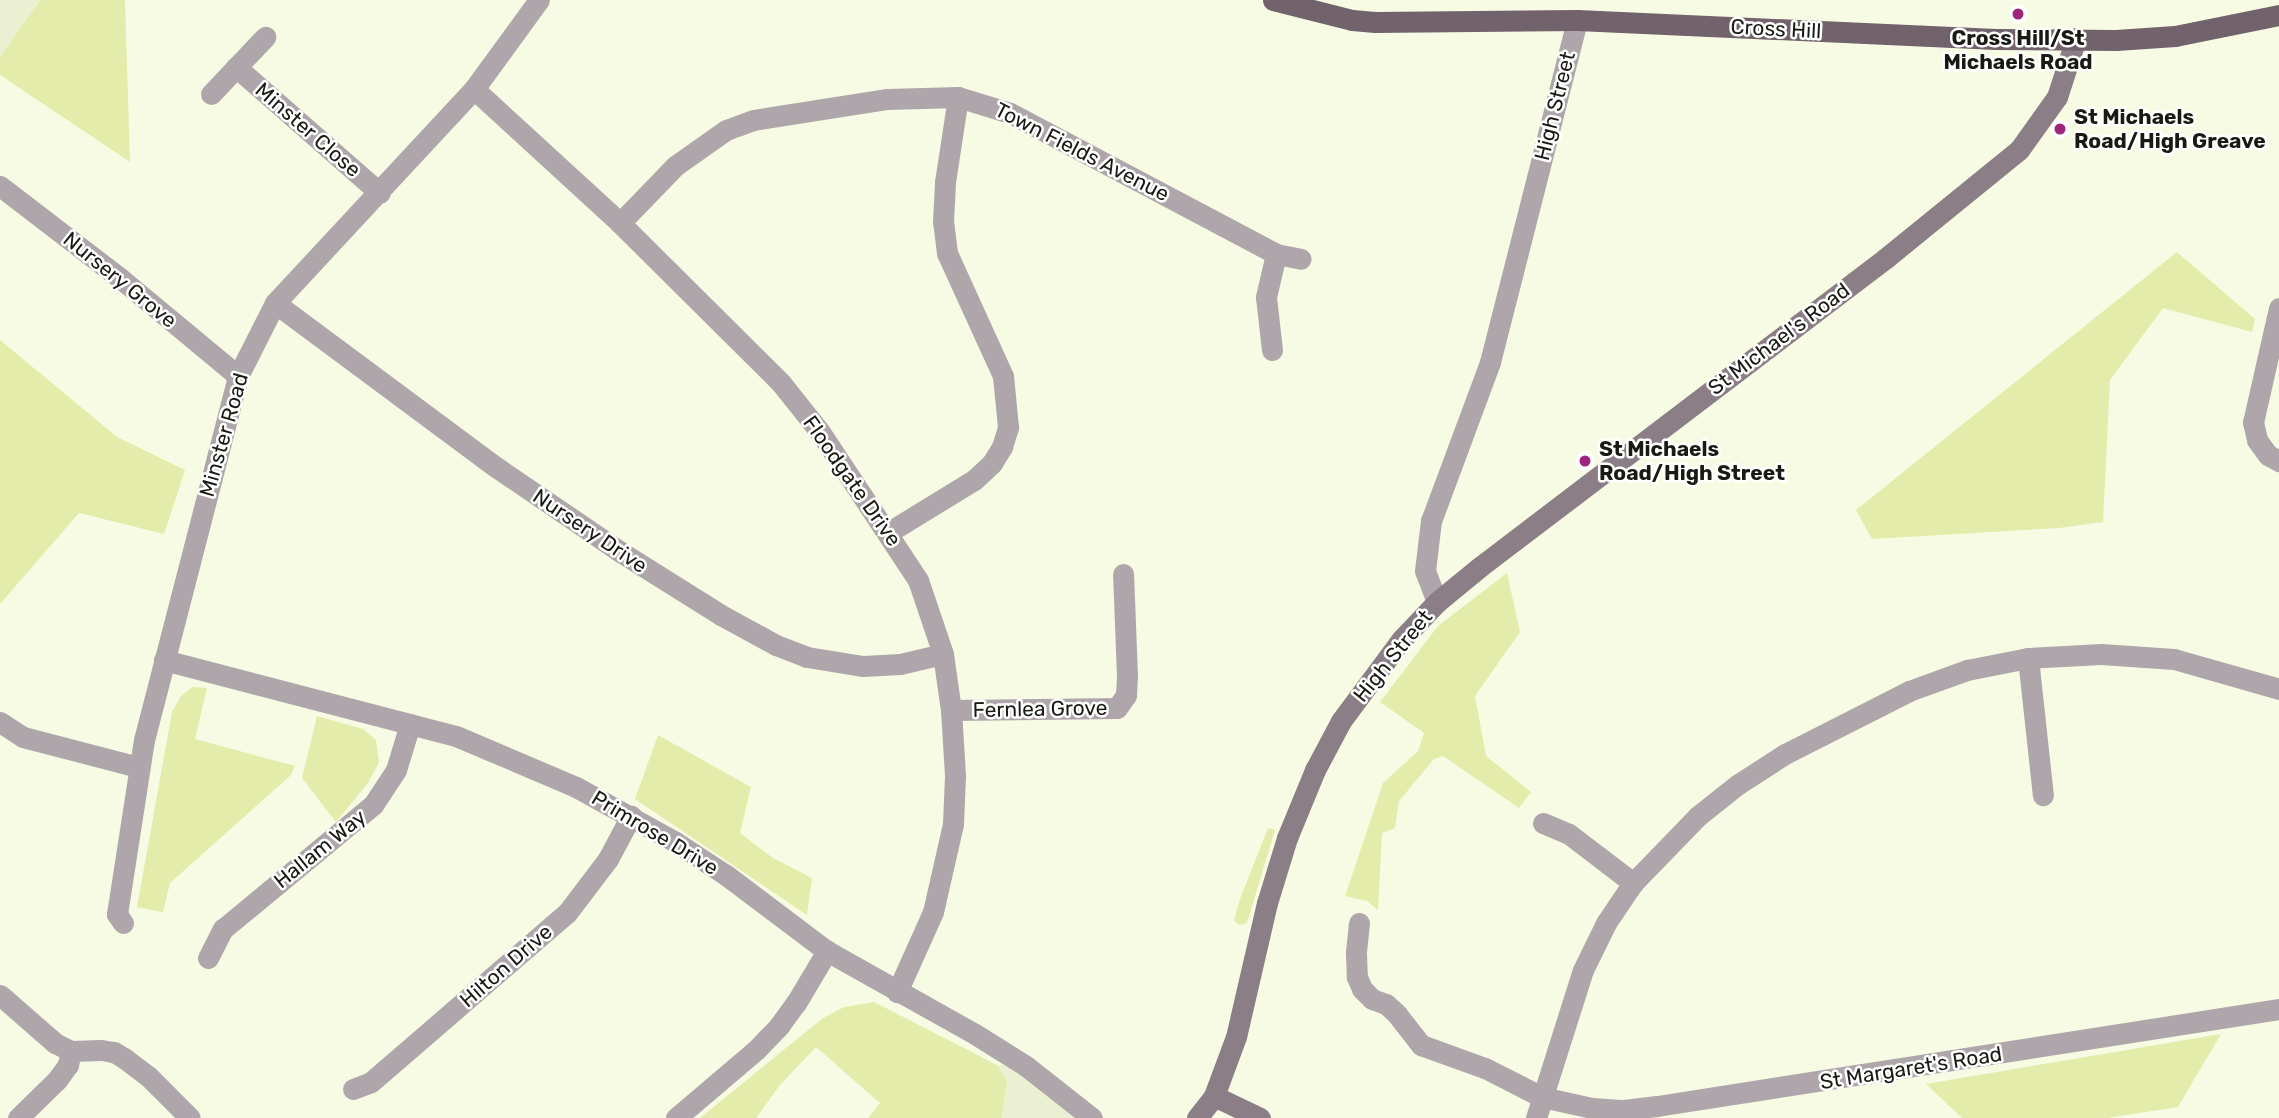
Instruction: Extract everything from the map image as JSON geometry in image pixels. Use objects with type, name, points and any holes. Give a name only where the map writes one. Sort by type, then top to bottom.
[{"type":"main road","name":"Cross Hill","points":[[1273,0],[1320,13],[1375,22],[1577,20],[1996,39],[2116,40],[2175,36],[2279,15]]},
{"type":"street","name":"Minster Road","points":[[123,923],[117,914],[138,767],[239,376],[275,303],[474,89],[539,0]]},
{"type":"street","name":"High Street","points":[[1197,1118],[1214,1096],[1236,1037],[1267,903],[1287,838],[1315,770],[1341,721],[1373,676],[1437,602],[1425,571],[1430,522],[1490,362],[1577,20]]},
{"type":"street","name":"Minster Close","points":[[211,94],[265,37]]},
{"type":"street","name":"St Michael's Road","points":[[1437,602],[1886,258],[2019,150],[2057,97],[2076,38]]},
{"type":"street","name":"Minster Close","points":[[236,67],[380,193]]},
{"type":"street","name":"Floodgate Drive","points":[[474,89],[620,223],[781,383],[820,432],[889,532],[918,580],[943,654],[951,710],[955,776],[953,824],[933,912],[897,992]]},
{"type":"street","name":"Town Fields Avenue","points":[[620,223],[675,166],[726,130],[744,123],[814,108],[874,101],[958,97],[1010,113],[1276,254],[1301,259]]},
{"type":"street","points":[[889,532],[974,480],[992,463],[1002,447],[1008,426],[1003,376],[947,253],[943,222],[945,182],[958,97]]},
{"type":"street","name":"Nursery Grove","points":[[0,186],[120,278],[239,376]]},
{"type":"street","points":[[1272,350],[1266,297],[1276,254]]},
{"type":"street","name":"Nursery Drive","points":[[275,303],[496,467],[619,551],[721,615],[776,645],[807,657],[863,666],[900,664],[943,654]]},
{"type":"street","points":[[2279,308],[2253,422],[2257,440],[2268,455],[2279,461]]},
{"type":"street","name":"Fernlea Grove","points":[[951,710],[1117,708],[1126,695],[1128,676],[1123,574]]},
{"type":"street","points":[[1535,1118],[1583,970],[1606,923],[1633,883],[1698,816],[1737,785],[1785,754],[1909,691],[1967,670],[2028,658],[2101,654],[2174,659],[2279,689]]},
{"type":"street","points":[[2028,658],[2043,794]]},
{"type":"street","name":"Primrose Drive","points":[[164,660],[456,736],[510,756],[632,817],[726,876],[827,951],[975,1034],[1026,1066],[1092,1118]]},
{"type":"street","points":[[0,723],[23,737],[138,767]]},
{"type":"street","name":"Hallam Way","points":[[208,958],[223,929],[379,799],[396,770],[410,724]]},
{"type":"street","name":"Hilton Drive","points":[[353,1088],[371,1082],[568,913],[608,859],[632,817]]},
{"type":"street","points":[[1543,823],[1569,834],[1633,883]]},
{"type":"street","name":"St Margaret's Road","points":[[1359,923],[1357,977],[1362,989],[1371,999],[1386,1004],[1396,1013],[1421,1045],[1485,1068],[1542,1097],[1592,1108],[1624,1110],[2279,1009]]},
{"type":"street","points":[[676,1118],[756,1050],[779,1026],[827,951]]},
{"type":"street","points":[[0,995],[55,1043],[71,1051],[114,1052],[148,1076],[190,1118]]},
{"type":"street","points":[[18,1118],[57,1080],[68,1065],[71,1051]]},
{"type":"street","points":[[1214,1096],[1261,1118]]},
{"type":"shaded area","points":[[0,0],[40,0],[0,57]]},
{"type":"shaded area","points":[[997,1065],[1026,1066],[1092,1118],[1002,1118],[1007,1081]]},
{"type":"green space","points":[[40,0],[125,0],[130,162],[0,75],[0,57]]},
{"type":"green space","points":[[2177,252],[2255,319],[2252,332],[2163,308],[2110,380],[2103,522],[2059,528],[1872,539],[1856,510]]},
{"type":"green space","points":[[0,340],[117,437],[185,470],[164,534],[79,513],[0,604]]},
{"type":"green space","points":[[1507,573],[1520,632],[1475,696],[1486,756],[1531,792],[1519,808],[1443,756],[1434,759],[1399,801],[1395,828],[1382,833],[1378,910],[1367,901],[1345,896],[1383,783],[1418,751],[1424,733],[1380,702],[1438,626]]},
{"type":"green space","points":[[192,687],[207,688],[195,739],[295,766],[291,775],[170,883],[163,912],[137,907],[172,712],[181,696]]},
{"type":"green space","points":[[317,716],[363,729],[376,740],[379,762],[368,783],[336,822],[302,778]]},
{"type":"green space","points":[[658,735],[751,787],[740,833],[773,858],[812,878],[807,915],[635,799]]},
{"type":"green space","points":[[1268,828],[1275,830],[1247,923],[1239,925],[1234,920],[1240,899]]},
{"type":"green space","points":[[874,1002],[997,1065],[1007,1081],[1002,1118],[868,1118],[880,1103],[816,1047],[780,1085],[756,1118],[700,1118],[823,1018],[844,1007]]},
{"type":"green space","points":[[2221,1034],[2178,1107],[2107,1118],[1962,1118],[1926,1084]]},
{"type":"place","name":"Cross Hill/St Michaels Road","points":[[2018,14]]},
{"type":"place","name":"St Michaels Road/High Greave","points":[[2060,129]]},
{"type":"place","name":"St Michaels Road/High Street","points":[[1585,461]]}]
